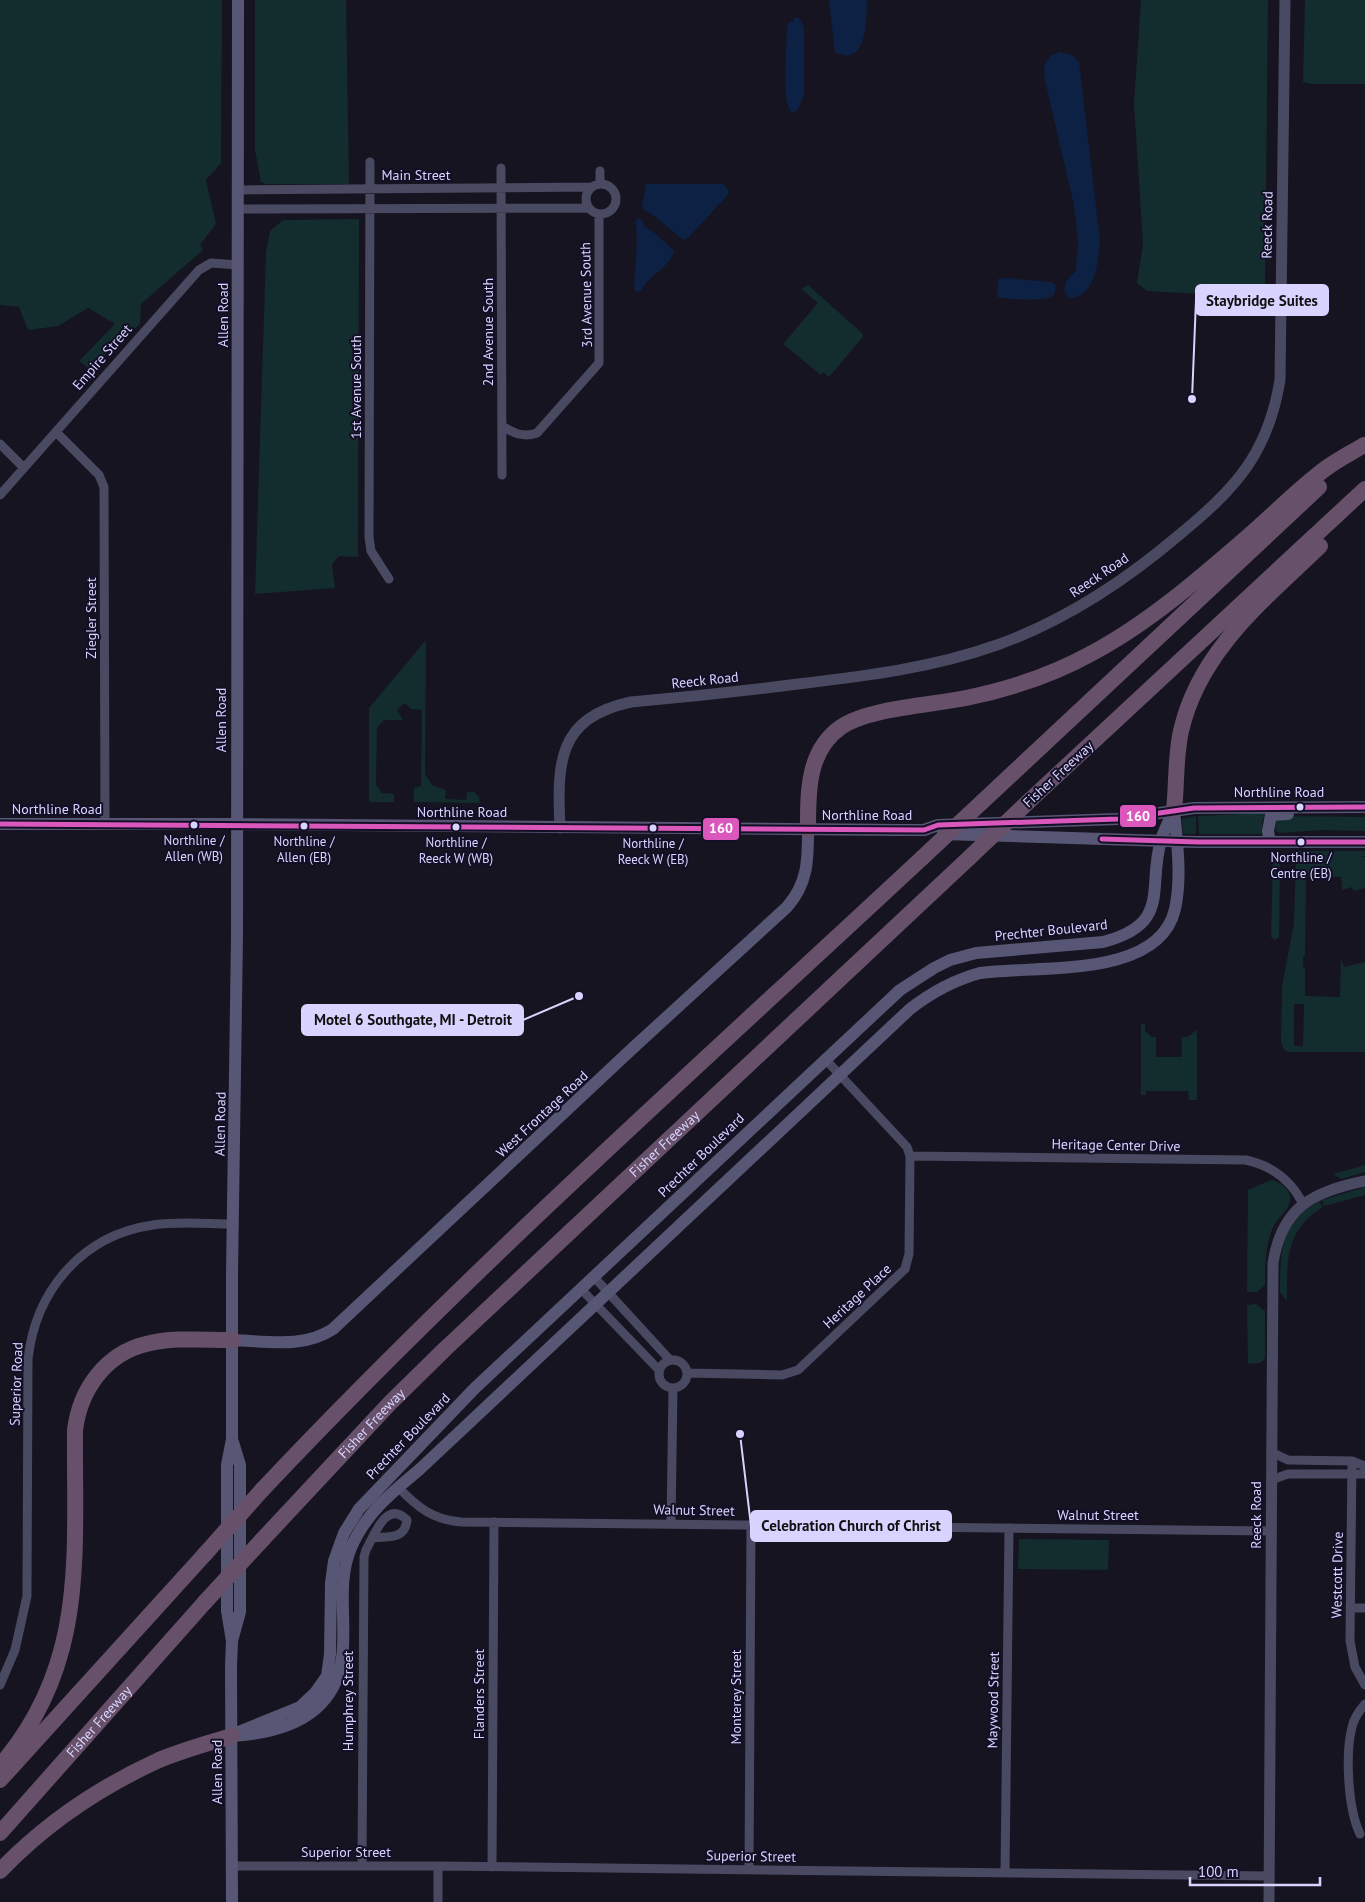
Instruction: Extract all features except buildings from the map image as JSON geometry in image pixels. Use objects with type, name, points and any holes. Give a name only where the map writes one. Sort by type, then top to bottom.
[{"type":"highway","points":[[0,1780],[262,1490],[368,1378],[447,1301],[1365,445]]},
{"type":"highway","points":[[808,830],[808,792],[813,766],[824,744],[842,726],[868,716],[967,698],[1010,687],[1047,674],[1094,652],[1165,604],[1245,539],[1326,468],[1365,445]]},
{"type":"highway","name":"Fisher Freeway","points":[[0,1833],[205,1602],[390,1403],[444,1349],[1365,489]]},
{"type":"highway","points":[[1174,810],[1176,760],[1181,730],[1192,697],[1206,668],[1237,627],[1341,525],[1365,495]]},
{"type":"highway","points":[[0,1766],[32,1723],[52,1683],[68,1633],[74,1580],[75,1430],[84,1395],[104,1368],[123,1353],[145,1344],[170,1340],[233,1340]]},
{"type":"highway","points":[[0,1871],[59,1818],[113,1783],[160,1760],[232,1736]]},
{"type":"main road","name":"Allen Road","points":[[232,1902],[232,1641],[240,1612],[240,1465],[232,1439],[239,209],[238,0]]},
{"type":"main road","name":"Northline Road","points":[[0,824],[236,824],[924,830],[938,825],[1118,820],[1174,810],[1207,807],[1365,808]]},
{"type":"main road","name":"Prechter Boulevard","points":[[232,1736],[300,1707],[315,1693],[327,1676],[330,1654],[330,1583],[334,1561],[344,1533],[365,1503],[476,1388],[900,990],[923,974],[950,960],[976,953],[1103,942],[1118,938],[1135,929],[1147,915],[1155,900],[1161,840],[1174,810]]},
{"type":"main road","name":"Prechter Boulevard","points":[[232,1736],[258,1734],[302,1720],[329,1696],[342,1658],[343,1585],[350,1550],[362,1526],[376,1507],[609,1293],[910,1009],[934,991],[963,978],[980,973],[1108,963],[1132,956],[1152,945],[1166,928],[1174,911],[1179,860],[1174,810]]},
{"type":"main road","points":[[1270,842],[1268,831],[1271,815],[1365,813]]},
{"type":"main road","name":"West Frontage Road","points":[[233,1340],[300,1342],[317,1338],[333,1329],[634,1047],[787,907],[797,894],[807,871],[808,830]]},
{"type":"main road","name":"Northline Road","points":[[924,830],[935,834],[1177,841],[1365,842]]},
{"type":"main road","points":[[1294,842],[1326,834],[1365,834]]},
{"type":"main road","points":[[1064,946],[1059,952],[1059,956],[1066,966]]},
{"type":"main road","points":[[923,974],[931,975],[934,978],[934,991]]},
{"type":"main road","points":[[751,1158],[756,1145],[788,1112],[786,1106],[776,1105]]},
{"type":"main road","points":[[700,1176],[699,1183],[702,1190],[715,1194]]},
{"type":"main road","points":[[554,1315],[564,1323],[565,1333]]},
{"type":"main road","points":[[514,1352],[519,1366],[528,1367]]},
{"type":"main road","points":[[476,1388],[488,1404]]},
{"type":"street","name":"Reeck Road","points":[[560,828],[558,778],[563,754],[577,730],[587,720],[601,711],[631,702],[895,672],[947,661],[998,644],[1034,630],[1082,606],[1164,548],[1217,504],[1232,488],[1254,458],[1266,433],[1275,407],[1280,380],[1285,0]]},
{"type":"street","name":"1st Avenue South","points":[[370,162],[369,537],[371,551],[389,579]]},
{"type":"street","name":"2nd Avenue South","points":[[501,168],[502,475]]},
{"type":"street","points":[[589,208],[586,199],[596,186],[600,171]]},
{"type":"street","name":"Main Street","points":[[239,190],[596,186]]},
{"type":"street","points":[[239,209],[589,208],[599,214],[604,214],[613,208],[616,197],[610,187],[596,186]]},
{"type":"street","points":[[313,208],[314,190]]},
{"type":"street","name":"3rd Avenue South","points":[[502,426],[515,434],[528,436],[537,433],[600,363],[599,214]]},
{"type":"street","name":"Empire Street","points":[[0,495],[199,270],[211,263],[238,264]]},
{"type":"street","name":"Ziegler Street","points":[[56,432],[99,474],[104,487],[105,824]]},
{"type":"street","points":[[0,444],[24,468]]},
{"type":"street","points":[[826,1060],[902,1139],[910,1156]]},
{"type":"street","name":"Heritage Center Drive","points":[[910,1156],[1246,1160],[1264,1165],[1281,1175],[1295,1190],[1303,1204]]},
{"type":"street","name":"Heritage Place","points":[[687,1373],[782,1375],[798,1370],[897,1279],[905,1269],[909,1254],[910,1156]]},
{"type":"street","name":"Reeck Road","points":[[1268,1902],[1272,1264],[1276,1245],[1292,1212],[1331,1189],[1365,1181]]},
{"type":"street","name":"Superior Road","points":[[0,1685],[15,1650],[27,1596],[28,1359],[33,1329],[44,1300],[57,1280],[75,1260],[96,1244],[120,1233],[137,1228],[166,1224],[234,1224]]},
{"type":"street","points":[[581,1289],[659,1370],[662,1383],[673,1388],[682,1385],[687,1373],[683,1364],[670,1360],[594,1277]]},
{"type":"street","points":[[659,1370],[662,1365],[670,1360]]},
{"type":"street","points":[[672,1523],[673,1388]]},
{"type":"street","points":[[1271,1452],[1288,1460],[1352,1461],[1365,1466]]},
{"type":"street","name":"Westcott Drive","points":[[1352,1461],[1351,1650],[1355,1667],[1365,1685]]},
{"type":"street","points":[[1271,1480],[1288,1474],[1365,1474]]},
{"type":"street","name":"Walnut Street","points":[[398,1487],[422,1510],[440,1519],[494,1522],[1270,1531]]},
{"type":"street","name":"Flanders Street","points":[[492,1867],[494,1522]]},
{"type":"street","name":"Monterey Street","points":[[750,1870],[751,1525]]},
{"type":"street","name":"Maywood Street","points":[[1005,1873],[1009,1528]]},
{"type":"street","name":"Humphrey Street","points":[[362,1866],[364,1557],[373,1538]]},
{"type":"street","points":[[1350,1608],[1365,1608]]},
{"type":"street","points":[[1360,1834],[1355,1824],[1349,1800],[1350,1736],[1357,1715],[1365,1704]]},
{"type":"street","name":"Superior Street","points":[[232,1866],[438,1866],[1269,1876]]},
{"type":"street","points":[[438,1866],[438,1902]]},
{"type":"green space","points":[[0,0],[222,0],[221,163],[206,180],[216,224],[200,245],[203,250],[141,304],[140,324],[89,369],[79,361],[115,324],[88,308],[58,326],[28,330],[19,307],[0,305]]},
{"type":"green space","points":[[255,0],[346,0],[349,184],[266,184],[261,182],[255,150]]},
{"type":"green space","points":[[1141,0],[1268,0],[1265,292],[1257,297],[1147,291],[1137,283],[1143,244],[1134,104]]},
{"type":"green space","points":[[1305,0],[1365,0],[1365,84],[1312,84],[1303,82]]},
{"type":"green space","points":[[359,219],[358,557],[339,556],[332,564],[335,588],[255,594],[266,253],[270,231],[283,220]]},
{"type":"green space","points":[[808,285],[863,334],[863,337],[829,377],[823,372],[821,375],[783,344],[818,303],[801,289]]},
{"type":"green space","points":[[426,640],[425,774],[432,785],[446,790],[445,799],[466,800],[467,792],[474,792],[479,797],[480,803],[414,802],[414,788],[421,786],[422,710],[411,709],[405,703],[397,710],[403,720],[384,720],[377,728],[376,785],[382,793],[394,794],[394,802],[369,802],[369,708]]},
{"type":"green space","points":[[1262,813],[1265,815],[1262,822],[1263,834],[1199,834],[1198,816]]},
{"type":"green space","points":[[1196,816],[1196,834],[1183,834],[1182,819]]},
{"type":"green space","points":[[1282,816],[1365,817],[1365,831],[1322,830],[1279,833],[1276,831],[1275,822]]},
{"type":"green space","points":[[1299,851],[1365,851],[1365,856],[1359,856],[1365,857],[1365,888],[1353,891],[1352,887],[1342,890],[1341,877],[1306,876],[1305,956],[1303,956],[1303,967],[1305,967],[1305,996],[1340,997],[1341,958],[1344,967],[1365,962],[1365,1052],[1288,1052],[1281,1043],[1282,986],[1294,924],[1296,856],[1330,856],[1289,855]],"holes":[[[1294,1004],[1304,1004],[1303,1046],[1294,1046]]]},
{"type":"green space","points":[[1276,858],[1280,860],[1279,937],[1275,940],[1271,937],[1273,860]]},
{"type":"green space","points":[[1141,1024],[1145,1024],[1145,1031],[1152,1037],[1156,1037],[1156,1057],[1182,1057],[1182,1037],[1187,1037],[1197,1030],[1197,1100],[1189,1100],[1188,1091],[1146,1091],[1146,1095],[1141,1095]]},
{"type":"green space","points":[[1365,1165],[1365,1172],[1341,1179],[1333,1174]]},
{"type":"green space","points":[[1271,1180],[1278,1182],[1288,1190],[1290,1201],[1270,1234],[1266,1256],[1265,1285],[1257,1292],[1247,1292],[1248,1190]]},
{"type":"green space","points":[[1365,1187],[1365,1195],[1324,1206],[1322,1200]]},
{"type":"green space","points":[[1319,1201],[1323,1207],[1301,1226],[1291,1248],[1287,1273],[1287,1301],[1280,1292],[1282,1252],[1285,1240],[1296,1219],[1306,1209]]},
{"type":"green space","points":[[1256,1304],[1265,1311],[1265,1358],[1260,1363],[1248,1364],[1247,1305]]},
{"type":"green space","points":[[1019,1539],[1109,1540],[1108,1570],[1018,1569]]},
{"type":"water","points":[[829,0],[867,0],[863,39],[854,54],[846,55],[835,52]]},
{"type":"water","points":[[794,17],[799,18],[804,27],[804,95],[797,111],[791,112],[788,105],[785,83],[787,26],[790,21],[794,22]]},
{"type":"water","points":[[1060,52],[1072,55],[1079,62],[1100,241],[1094,277],[1090,285],[1085,292],[1069,298],[1064,290],[1066,282],[1076,270],[1078,241],[1074,205],[1045,81],[1044,66],[1050,56]]},
{"type":"water","points":[[646,184],[723,184],[729,191],[727,196],[689,237],[683,240],[643,209]]},
{"type":"water","points":[[638,218],[642,219],[644,226],[656,234],[674,251],[668,262],[649,280],[641,291],[636,292],[634,288],[637,243],[635,222]]},
{"type":"water","points":[[998,279],[1051,282],[1056,285],[1055,293],[1048,298],[1042,299],[997,297]]},
{"type":"transit line","name":"160","points":[[0,824],[924,830],[938,825],[1118,819],[1194,808],[1365,807]]},
{"type":"transit line","name":"160","points":[[1102,839],[1198,842],[1365,842]]},
{"type":"place","name":"Staybridge Suites","points":[[1192,399]]},
{"type":"place","name":"Northline / Allen (WB)","points":[[194,825]]},
{"type":"place","name":"Northline / Allen (EB)","points":[[304,826]]},
{"type":"place","name":"Northline / Reeck W (WB)","points":[[456,827]]},
{"type":"place","name":"Northline / Reeck W (EB)","points":[[653,828]]},
{"type":"place","name":"Northline / Centre (EB)","points":[[1301,842]]},
{"type":"place","name":"Motel 6 Southgate, MI - Detroit","points":[[579,996]]},
{"type":"place","name":"Celebration Church of Christ","points":[[740,1434]]}]
